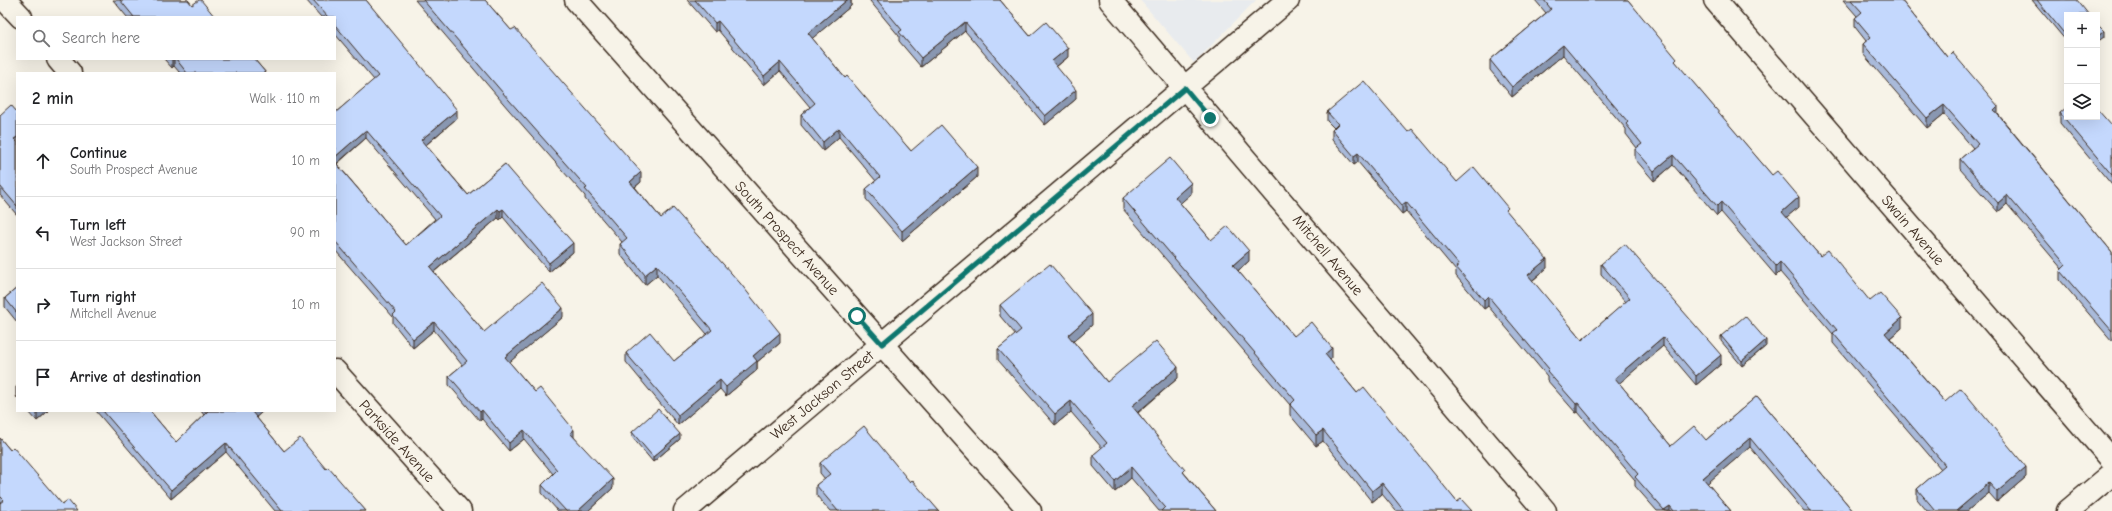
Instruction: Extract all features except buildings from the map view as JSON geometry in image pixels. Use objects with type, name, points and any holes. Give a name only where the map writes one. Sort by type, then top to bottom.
[{"type":"street","points":[[6,0],[20,16]]},
{"type":"street","name":"South Prospect Avenue","points":[[576,0],[1030,511]]},
{"type":"street","name":"Mitchell Avenue","points":[[1110,0],[1545,511]]},
{"type":"street","name":"West Jackson Street","points":[[685,511],[1288,0]]},
{"type":"street","name":"Swain Avenue","points":[[1715,0],[2112,460]]},
{"type":"street","points":[[59,60],[69,72]]},
{"type":"street","name":"Parkside Avenue","points":[[336,372],[460,511]]},
{"type":"street","points":[[2068,511],[2112,474]]},
{"type":"shaded area","points":[[1140,0],[1256,0],[1194,63]]},
{"type":"route","points":[[857,316],[882,344],[1185,88],[1210,118]]}]
